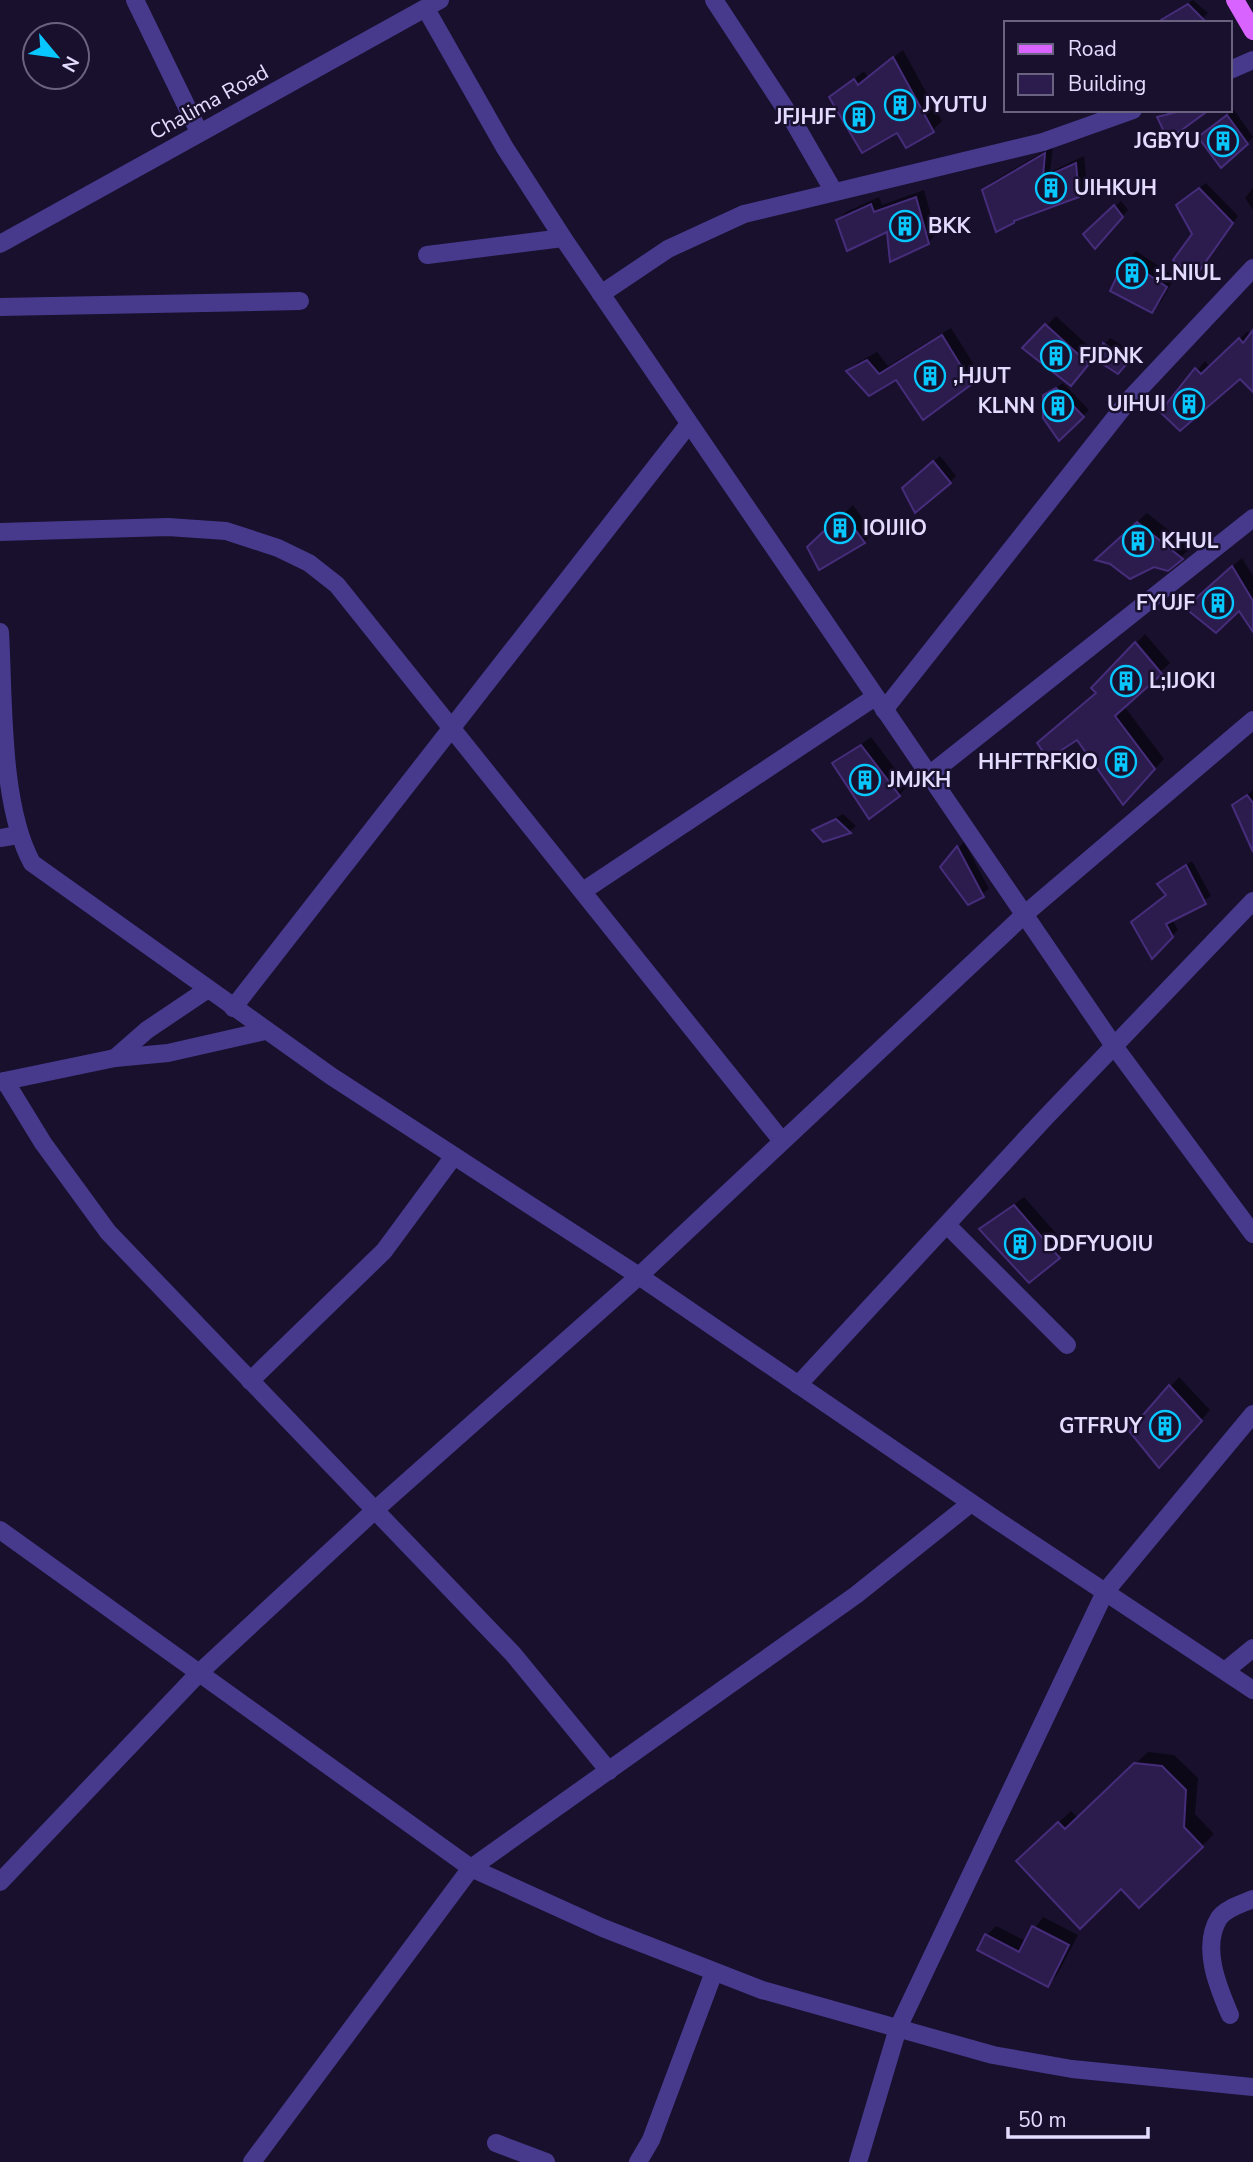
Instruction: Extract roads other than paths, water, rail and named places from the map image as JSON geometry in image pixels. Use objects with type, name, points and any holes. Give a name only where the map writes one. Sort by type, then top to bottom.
[{"type":"main road","points":[[1235,0],[1253,31]]},
{"type":"street","points":[[135,0],[199,132]]},
{"type":"street","points":[[714,0],[792,119],[833,190]]},
{"type":"street","points":[[433,4],[505,148],[562,238],[1114,1046],[1253,1234]]},
{"type":"street","name":"Chalima Road","points":[[0,243],[433,4]]},
{"type":"street","points":[[1232,69],[1253,60]]},
{"type":"street","points":[[601,294],[668,249],[744,214],[833,190],[950,166],[1043,142],[1127,112]]},
{"type":"street","points":[[427,256],[562,238]]},
{"type":"street","points":[[583,891],[880,704],[1129,400],[1253,268]]},
{"type":"street","points":[[0,307],[300,301]]},
{"type":"street","points":[[233,1008],[689,424]]},
{"type":"street","points":[[929,775],[1253,519]]},
{"type":"street","points":[[0,532],[197,527],[226,531],[278,548],[309,563],[337,585],[782,1141]]},
{"type":"street","points":[[0,632],[9,837],[32,863],[56,883],[265,1031],[639,1276],[971,1503],[1253,1690]]},
{"type":"street","points":[[0,1882],[199,1673],[375,1510],[639,1276],[1025,914],[1253,720]]},
{"type":"street","points":[[798,1385],[1253,901]]},
{"type":"street","points":[[115,1058],[147,1030],[208,989]]},
{"type":"street","points":[[265,1031],[168,1052],[115,1058],[2,1082],[108,1232],[513,1654],[609,1770]]},
{"type":"street","points":[[250,1381],[384,1251],[454,1156]]},
{"type":"street","points":[[947,1225],[1067,1345]]},
{"type":"street","points":[[858,2162],[898,2028],[1105,1592],[1253,1415]]},
{"type":"street","points":[[252,2162],[471,1868],[856,1595],[971,1503]]},
{"type":"street","points":[[0,1530],[471,1868],[603,1928],[762,1990],[993,2055],[1072,2069],[1253,2087]]},
{"type":"street","points":[[1225,1671],[1253,1648]]},
{"type":"street","points":[[1230,2015],[1212,1966],[1213,1934],[1220,1918],[1228,1910],[1253,1899]]},
{"type":"street","points":[[638,2162],[651,2140],[714,1972]]},
{"type":"street","points":[[496,2143],[546,2162]]},
{"type":"place","name":"JYUTU","points":[[900,105]]},
{"type":"place","name":"JFJHJF","points":[[859,117]]},
{"type":"place","name":"JGBYU","points":[[1223,141]]},
{"type":"place","name":"UIHKUH","points":[[1051,188]]},
{"type":"place","name":"BKK","points":[[905,226]]},
{"type":"place","name":";LNIUL","points":[[1132,273]]},
{"type":"place","name":"FJDNK","points":[[1056,356]]},
{"type":"place","name":",HJUT","points":[[930,376]]},
{"type":"place","name":"UIHUI","points":[[1189,404]]},
{"type":"place","name":"KLNN","points":[[1058,406]]},
{"type":"place","name":"IOIJIIO","points":[[840,528]]},
{"type":"place","name":"KHUL","points":[[1138,541]]},
{"type":"place","name":"FYUJF","points":[[1218,603]]},
{"type":"place","name":"L;IJOKI","points":[[1126,681]]},
{"type":"place","name":"HHFTRFKIO","points":[[1121,762]]},
{"type":"place","name":"JMJKH","points":[[865,780]]},
{"type":"place","name":"DDFYUOIU","points":[[1020,1244]]},
{"type":"place","name":"GTFRUY","points":[[1165,1426]]}]
